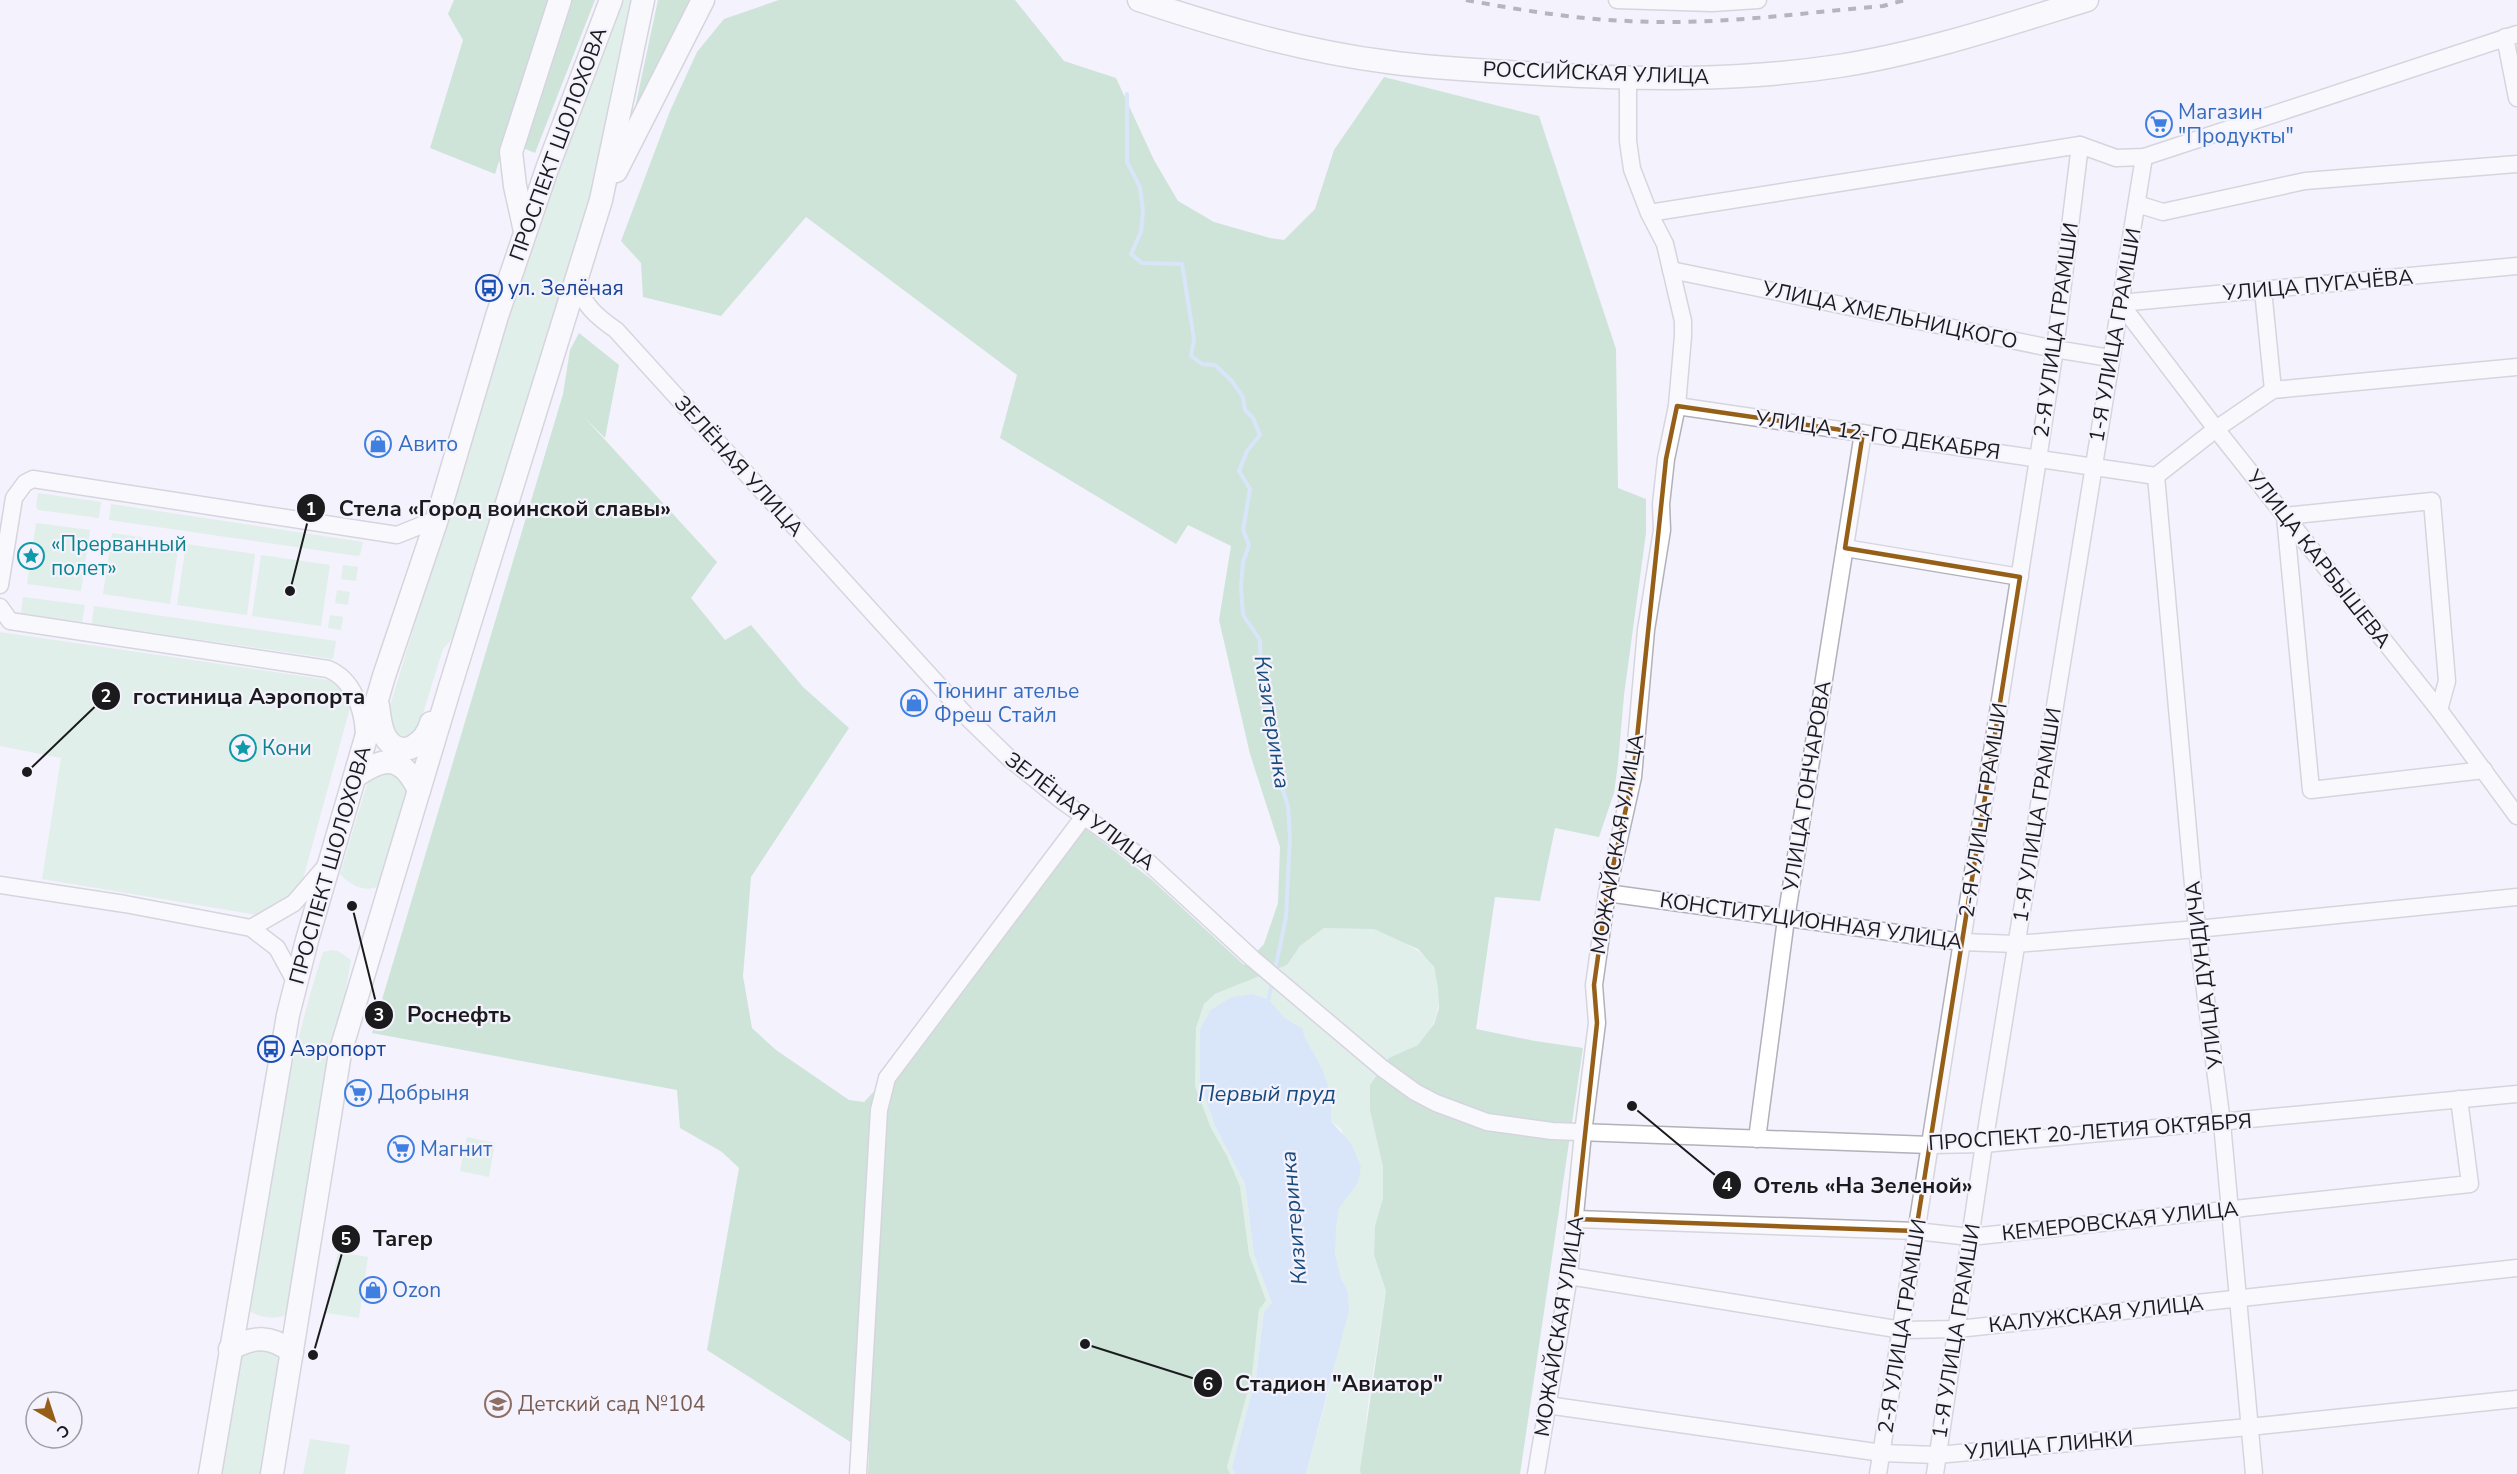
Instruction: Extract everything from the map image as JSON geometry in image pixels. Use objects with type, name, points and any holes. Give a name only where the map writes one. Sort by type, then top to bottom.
[{"type":"main road","points":[[525,232],[515,186],[511,152],[560,0]]},
{"type":"main road","name":"ПРОСПЕКТ ШОЛОХОВА","points":[[210,1474],[235,1314],[288,1015],[296,983],[384,676],[437,519],[496,316],[611,0]]},
{"type":"main road","name":"ПРОСПЕКТ ШОЛОХОВА","points":[[272,1474],[340,1053],[396,875],[450,687],[602,200],[643,0]]},
{"type":"main road","points":[[602,200],[703,0]]},
{"type":"main road","name":"РОССИЙСКАЯ УЛИЦА","points":[[1139,0],[1266,39],[1388,62],[1628,79],[1761,75],[1841,66],[1966,38],[2087,0]]},
{"type":"main road","name":"РОССИЙСКАЯ УЛИЦА","points":[[1171,0],[1268,29],[1390,52],[1639,69],[1703,69],[1840,56],[1963,28],[2051,0]]},
{"type":"main road","points":[[378,702],[381,728],[389,742],[400,749],[416,747],[428,734],[441,697],[450,687]]},
{"type":"main road","points":[[356,776],[381,762],[394,761],[412,776],[419,790]]},
{"type":"main road","points":[[235,1314],[256,1328],[273,1330],[296,1320]]},
{"type":"main road","points":[[230,1349],[244,1341],[258,1337],[272,1340],[292,1352]]},
{"type":"street","points":[[1617,0],[1712,3],[1758,0]]},
{"type":"street","points":[[1649,213],[2080,145],[2116,158],[2144,157],[2511,35],[2517,98]]},
{"type":"street","name":"МОЖАЙСКАЯ УЛИЦА","points":[[1536,1474],[1569,1276],[1597,1023],[1594,985],[1607,893],[1633,777],[1646,630],[1662,530],[1661,504],[1666,459],[1677,406],[1683,336],[1683,321],[1665,244],[1649,213],[1632,168],[1628,141],[1628,79]]},
{"type":"street","name":"2-Я УЛИЦА ГРАМШИ","points":[[1878,1474],[2055,349],[2080,145]]},
{"type":"street","name":"1-Я УЛИЦА ГРАМШИ","points":[[1935,1474],[1984,1144],[2092,466],[2144,157]]},
{"type":"street","points":[[2137,204],[2163,212],[2305,181],[2517,164]]},
{"type":"street","name":"УЛИЦА ПУГАЧЁВА","points":[[2120,303],[2517,266]]},
{"type":"street","name":"УЛИЦА ХМЕЛЬНИЦКОГО","points":[[1671,270],[2055,349],[2110,358]]},
{"type":"street","name":"ЗЕЛЁНАЯ УЛИЦА","points":[[576,281],[580,296],[598,318],[616,330],[971,721],[1009,758],[1061,800],[1148,862],[1253,959],[1382,1068],[1414,1092],[1453,1110],[1487,1122],[1533,1130],[1586,1133]]},
{"type":"street","points":[[2263,290],[2272,390]]},
{"type":"street","name":"УЛИЦА КАРБЫШЕВА","points":[[2120,303],[2216,429],[2439,710],[2517,816]]},
{"type":"street","points":[[559,334],[577,318],[584,316],[598,318]]},
{"type":"street","points":[[2156,476],[2216,429],[2272,390],[2517,367]]},
{"type":"street","name":"УЛИЦА 12-ГО ДЕКАБРЯ","points":[[1677,406],[2156,476]]},
{"type":"street","name":"УЛИЦА ГОНЧАРОВА","points":[[1757,1139],[1786,919],[1863,433]]},
{"type":"street","name":"УЛИЦА ДУНДИЧА","points":[[2156,476],[2197,929],[2223,1123],[2254,1474]]},
{"type":"street","points":[[0,585],[14,498],[25,483],[33,479],[397,535],[437,519]]},
{"type":"street","points":[[2439,710],[2447,681],[2432,501],[2285,516],[2311,790],[2484,770]]},
{"type":"street","points":[[1845,548],[2020,577]]},
{"type":"street","points":[[0,607],[10,621],[316,667],[338,673],[346,680],[354,694],[363,720],[365,746]]},
{"type":"street","points":[[858,1474],[879,1110],[887,1078],[1085,815]]},
{"type":"street","points":[[251,928],[294,903],[330,861]]},
{"type":"street","points":[[0,885],[125,904],[251,928],[277,948],[296,983]]},
{"type":"street","name":"КОНСТИТУЦИОННАЯ УЛИЦА","points":[[1607,893],[1962,942],[2016,944],[2197,929],[2517,897]]},
{"type":"street","name":"ПРОСПЕКТ 20-ЛЕТИЯ ОКТЯБРЯ","points":[[1586,1133],[1930,1145],[1984,1144],[2517,1094]]},
{"type":"street","name":"КЕМЕРОВСКАЯ УЛИЦА","points":[[1576,1220],[1916,1231],[1970,1237],[2470,1184],[2459,1099]]},
{"type":"street","name":"КАЛУЖСКАЯ УЛИЦА","points":[[1569,1276],[1902,1330],[1958,1329],[2517,1268]]},
{"type":"street","name":"УЛИЦА ГЛИНКИ","points":[[1546,1405],[1882,1453],[1937,1455],[2517,1400]]},
{"type":"highlighted area","points":[[1677,406],[1863,433],[1845,548],[2020,577],[1916,1231],[1576,1219],[1597,1023],[1594,985],[1607,893],[1633,777],[1666,459]]},
{"type":"green space","points":[[454,0],[549,0],[495,174],[430,148],[463,40],[448,14]]},
{"type":"green space","points":[[570,0],[595,0],[535,153],[523,148]]},
{"type":"green space","points":[[616,0],[633,0],[600,171],[453,638],[443,649],[417,733],[404,742],[392,733],[389,709],[569,116]]},
{"type":"green space","points":[[658,0],[693,0],[632,122]]},
{"type":"green space","points":[[779,0],[1015,0],[1064,61],[1116,78],[1154,160],[1178,201],[1214,222],[1270,238],[1284,240],[1315,209],[1334,150],[1384,77],[1539,116],[1616,349],[1618,488],[1646,499],[1646,533],[1624,695],[1614,793],[1599,837],[1555,828],[1540,901],[1495,897],[1476,1029],[1583,1048],[1520,1474],[1361,1474],[1386,1291],[1374,1255],[1375,1226],[1383,1198],[1383,1167],[1370,1111],[1370,1085],[1389,1058],[1418,1045],[1434,1024],[1439,1008],[1434,967],[1418,949],[1374,929],[1324,928],[1300,946],[1287,965],[1215,994],[1204,1004],[1196,1028],[1195,1086],[1211,1128],[1240,1186],[1249,1254],[1266,1300],[1259,1310],[1252,1376],[1227,1467],[1230,1474],[868,1474],[869,1454],[707,1350],[739,1168],[722,1152],[680,1128],[677,1090],[372,1033],[563,394],[570,350],[579,333],[619,365],[605,438],[584,417],[717,562],[691,598],[725,640],[751,625],[803,687],[849,728],[751,877],[743,976],[752,1028],[776,1050],[849,1100],[864,1102],[880,1085],[1078,823],[1151,879],[1244,965],[1264,944],[1278,903],[1280,847],[1250,754],[1219,620],[1231,546],[1188,525],[1176,544],[1000,438],[1017,375],[806,217],[721,316],[643,297],[641,263],[621,241],[670,111],[697,52],[724,19]]},
{"type":"green space","points":[[38,493],[101,502],[99,518],[38,510],[36,506]]},
{"type":"green space","points":[[111,504],[363,542],[358,556],[109,520]]},
{"type":"green space","points":[[36,523],[90,530],[81,591],[27,584]]},
{"type":"green space","points":[[112,533],[179,543],[170,604],[103,594]]},
{"type":"green space","points":[[186,544],[255,554],[247,615],[177,605]]},
{"type":"green space","points":[[261,555],[330,565],[321,626],[252,616]]},
{"type":"green space","points":[[343,565],[358,567],[356,581],[341,579]]},
{"type":"green space","points":[[337,590],[350,592],[348,605],[335,603]]},
{"type":"green space","points":[[23,597],[85,605],[82,622],[21,613]]},
{"type":"green space","points":[[94,606],[336,641],[333,659],[92,624]]},
{"type":"green space","points":[[330,615],[343,617],[341,630],[328,628]]},
{"type":"green space","points":[[0,632],[329,680],[343,691],[350,708],[301,886],[290,902],[257,915],[42,879],[61,758],[0,746]]},
{"type":"green space","points":[[382,772],[398,777],[409,791],[379,886],[368,889],[348,882],[340,874],[368,781]]},
{"type":"green space","points":[[1324,928],[1368,928],[1399,939],[1424,956],[1430,963],[1434,969],[1439,989],[1438,1009],[1431,1029],[1418,1045],[1389,1058],[1370,1112],[1383,1167],[1383,1198],[1375,1226],[1374,1255],[1386,1291],[1368,1404],[1361,1474],[1306,1474],[1333,1374],[1347,1290],[1339,1271],[1335,1251],[1336,1220],[1342,1203],[1358,1183],[1341,1129],[1331,1121],[1329,1096],[1320,1066],[1303,1029],[1285,1018],[1268,999],[1253,994],[1200,1083],[1215,1126],[1245,1184],[1254,1255],[1272,1303],[1264,1313],[1256,1377],[1232,1467],[1235,1474],[1230,1474],[1227,1467],[1252,1376],[1259,1310],[1266,1299],[1249,1254],[1240,1186],[1211,1128],[1195,1086],[1196,1028],[1204,1004],[1215,994],[1287,965],[1300,946]]},
{"type":"green space","points":[[338,951],[351,960],[289,1314],[266,1317],[243,1308],[287,1084],[323,952]]},
{"type":"green space","points":[[467,1137],[495,1143],[489,1177],[460,1171]]},
{"type":"green space","points":[[338,1252],[368,1257],[359,1318],[326,1313]]},
{"type":"green space","points":[[255,1346],[276,1353],[282,1361],[264,1474],[218,1474],[236,1353]]},
{"type":"green space","points":[[310,1439],[350,1445],[345,1474],[303,1474]]},
{"type":"water","name":"Первый пруд","points":[[1253,994],[1268,999],[1285,1018],[1303,1029],[1323,1071],[1331,1095],[1331,1121],[1352,1145],[1361,1167],[1358,1183],[1339,1208],[1335,1254],[1341,1278],[1347,1290],[1349,1310],[1306,1474],[1235,1474],[1232,1467],[1256,1377],[1264,1312],[1272,1303],[1254,1255],[1245,1184],[1215,1126],[1200,1083],[1200,1029],[1211,1010],[1232,997]]},
{"type":"waterway","name":"Кизитеринка","points":[[1127,94],[1127,162],[1140,187],[1143,211],[1141,232],[1131,254],[1142,263],[1182,264],[1194,339],[1191,356],[1202,364],[1215,365],[1231,380],[1243,397],[1245,410],[1253,418],[1260,435],[1247,451],[1239,471],[1250,489],[1243,530],[1249,545],[1243,562],[1241,587],[1243,615],[1260,640],[1261,672],[1280,782],[1288,806],[1290,837],[1286,917],[1275,970]]},
{"type":"waterway","points":[[1268,1002],[1272,983]]},
{"type":"railway","points":[[1466,0],[1567,16],[1660,22],[1788,15],[1883,6],[1905,0]]},
{"type":"place","name":"Магазин \"Продукты\"","points":[[2159,124]]},
{"type":"place","name":"ул. Зелёная","points":[[489,288]]},
{"type":"place","name":"Авито","points":[[378,444]]},
{"type":"place","name":"«Пpepвaнный пoлeт»","points":[[31,556]]},
{"type":"place","name":"Стела «Город воинской славы»","points":[[290,591]]},
{"type":"place","name":"Тюнинг ателье Фреш Стайл","points":[[914,703]]},
{"type":"place","name":"Кони","points":[[243,748]]},
{"type":"place","name":"гостиница Аэропорта","points":[[27,772]]},
{"type":"place","name":"Роснефть","points":[[352,906]]},
{"type":"place","name":"Аэропорт","points":[[271,1049]]},
{"type":"place","name":"Добрыня","points":[[358,1093]]},
{"type":"place","name":"Отель «На Зеленой»","points":[[1632,1106]]},
{"type":"place","name":"Магнит","points":[[401,1149]]},
{"type":"place","name":"Ozon","points":[[373,1290]]},
{"type":"place","name":"Стадион \"Авиатор\"","points":[[1085,1344]]},
{"type":"place","name":"Тагер","points":[[313,1355]]},
{"type":"place","name":"Детский сад №104","points":[[498,1404]]}]
